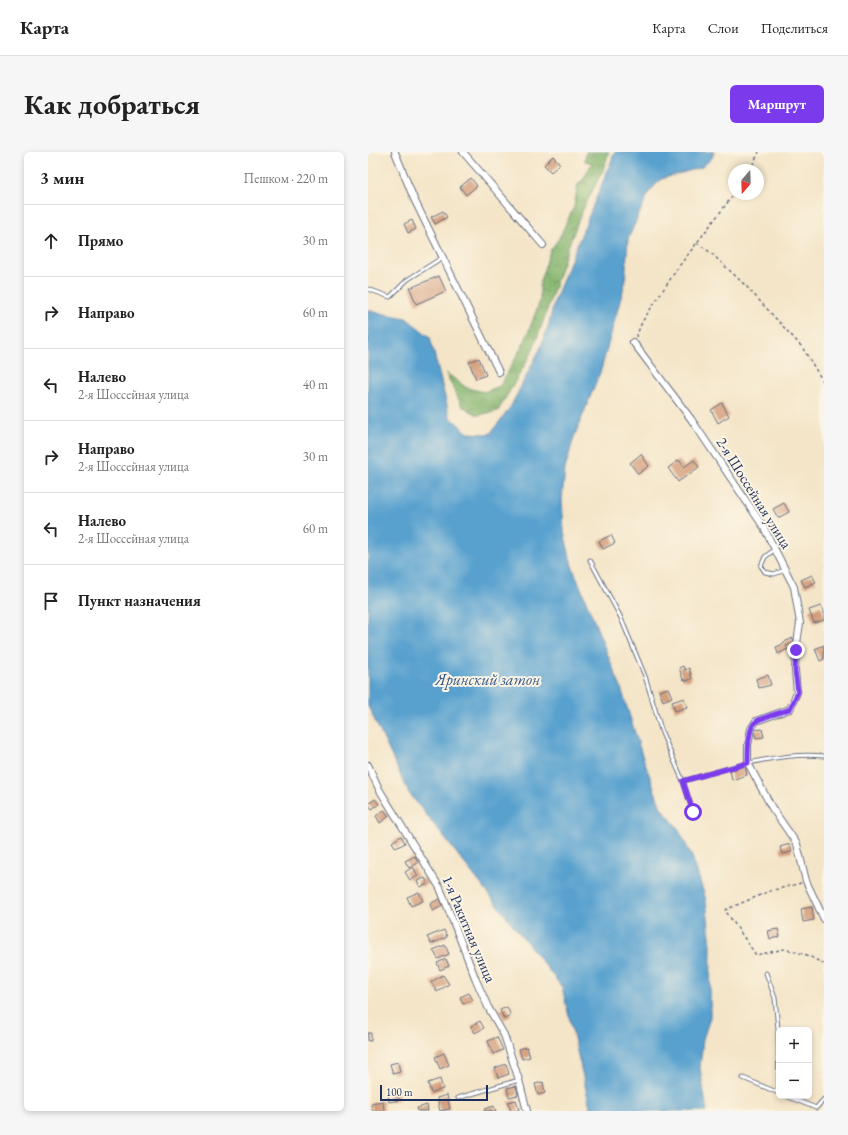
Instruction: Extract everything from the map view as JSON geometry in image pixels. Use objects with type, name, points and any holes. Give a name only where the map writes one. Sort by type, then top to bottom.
[{"type":"street","points":[[395,152],[414,199],[499,372]]},
{"type":"street","points":[[462,152],[542,245]]},
{"type":"street","name":"2-я Шоссейная улица","points":[[633,342],[691,419],[763,526],[794,586],[800,623],[795,671],[798,692],[790,709],[756,721],[751,729],[748,745],[748,763],[772,808],[797,844],[806,881],[824,919]]},
{"type":"street","name":"1-я Ракитная улица","points":[[368,765],[379,789],[440,888],[476,980],[488,1007],[504,1034],[519,1080],[527,1111]]},
{"type":"lane","points":[[368,289],[390,297],[407,280],[443,257]]},
{"type":"lane","points":[[775,549],[765,557],[761,566],[765,572],[774,574],[785,570]]},
{"type":"lane","points":[[590,560],[620,616],[646,676],[662,732],[683,781],[693,812]]},
{"type":"lane","points":[[683,781],[748,763],[802,754],[824,756]]},
{"type":"lane","points":[[766,973],[775,998],[778,1029],[779,1063]]},
{"type":"lane","points":[[743,1078],[776,1092]]},
{"type":"lane","points":[[458,1098],[519,1080]]},
{"type":"lane","points":[[792,1099],[815,1110],[824,1099]]},
{"type":"path","points":[[753,164],[760,152]]},
{"type":"path","points":[[633,342],[642,322],[677,269],[729,200]]},
{"type":"path","points":[[697,243],[710,252],[746,286],[802,347],[824,383]]},
{"type":"path","points":[[806,881],[770,892],[725,910],[756,955],[786,949],[807,955],[824,964]]},
{"type":"green space","points":[[586,152],[609,152],[603,170],[583,209],[568,247],[531,354],[498,411],[478,415],[462,406],[446,373],[467,388],[484,392],[500,386],[525,341],[540,301],[540,281],[550,251],[559,238],[574,207],[578,184],[583,180],[592,163],[585,161]]},
{"type":"water","name":"Яринский затон","points":[[615,152],[714,152],[712,158],[702,167],[661,179],[649,192],[628,239],[625,283],[601,370],[574,437],[565,469],[562,499],[564,532],[572,566],[621,688],[641,752],[661,808],[678,828],[693,859],[706,900],[711,946],[710,1018],[703,1039],[700,1068],[707,1111],[591,1111],[562,987],[409,793],[368,706],[368,309],[374,312],[406,318],[430,337],[450,417],[468,433],[490,434],[511,406],[540,349],[555,299]]},
{"type":"building","points":[[553,156],[560,164],[551,172],[544,165]]},
{"type":"building","points":[[471,178],[477,186],[466,195],[460,187]]},
{"type":"building","points":[[443,211],[447,217],[435,224],[431,217]]},
{"type":"building","points":[[412,220],[416,229],[408,233],[404,224]]},
{"type":"building","points":[[439,276],[446,291],[416,304],[410,288]]},
{"type":"building","points":[[479,358],[486,375],[476,379],[469,362]]},
{"type":"building","points":[[722,403],[729,416],[718,423],[711,410]]},
{"type":"building","points":[[641,454],[649,466],[638,474],[630,463]]},
{"type":"building","points":[[679,460],[684,467],[694,460],[699,467],[678,482],[668,468]]},
{"type":"building","points":[[784,503],[789,512],[778,518],[773,509]]},
{"type":"building","points":[[611,535],[615,543],[603,549],[599,541]]},
{"type":"building","points":[[812,575],[816,582],[805,587],[801,580]]},
{"type":"building","points":[[821,606],[824,613],[824,620],[814,623],[809,610]]},
{"type":"building","points":[[793,638],[794,643],[786,646],[788,649],[778,654],[776,647]]},
{"type":"building","points":[[824,645],[824,659],[820,661],[815,649]]},
{"type":"building","points":[[683,666],[685,670],[689,668],[692,679],[686,681],[685,679],[683,680],[679,668]]},
{"type":"building","points":[[768,675],[771,685],[759,688],[756,679]]},
{"type":"building","points":[[668,688],[672,697],[663,701],[659,691]]},
{"type":"building","points":[[684,698],[687,707],[675,711],[672,702]]},
{"type":"building","points":[[762,729],[764,737],[756,738],[754,730]]},
{"type":"building","points":[[745,766],[747,775],[732,780],[730,770]]},
{"type":"building","points":[[375,799],[379,804],[372,809],[368,804]]},
{"type":"building","points":[[384,810],[389,816],[380,823],[376,816]]},
{"type":"building","points":[[401,836],[405,843],[396,848],[392,842]]},
{"type":"building","points":[[790,844],[792,852],[782,854],[780,847]]},
{"type":"building","points":[[415,856],[418,863],[409,868],[405,861]]},
{"type":"building","points":[[413,867],[418,876],[410,880],[405,872]]},
{"type":"building","points":[[425,878],[428,884],[420,887],[417,881]]},
{"type":"building","points":[[419,892],[423,901],[411,906],[407,897]]},
{"type":"building","points":[[439,899],[442,906],[433,911],[430,904]]},
{"type":"building","points":[[812,907],[814,920],[803,922],[801,909]]},
{"type":"building","points":[[778,929],[780,937],[770,939],[768,931]]},
{"type":"building","points":[[444,930],[447,937],[431,944],[427,937]]},
{"type":"building","points":[[445,945],[449,954],[438,959],[433,950]]},
{"type":"building","points":[[446,959],[449,966],[440,970],[437,963]]},
{"type":"building","points":[[443,975],[449,984],[437,992],[431,982]]},
{"type":"building","points":[[469,993],[473,1000],[463,1004],[460,997]]},
{"type":"building","points":[[507,1007],[511,1016],[504,1019],[500,1010]]},
{"type":"building","points":[[480,1021],[484,1028],[475,1033],[471,1026]]},
{"type":"building","points":[[368,1033],[371,1033],[371,1041],[368,1041]]},
{"type":"building","points":[[497,1037],[503,1050],[493,1054],[488,1041]]},
{"type":"building","points":[[527,1047],[530,1057],[522,1059],[519,1049]]},
{"type":"building","points":[[444,1053],[449,1065],[440,1069],[435,1057]]},
{"type":"building","points":[[398,1062],[400,1072],[393,1074],[390,1064]]},
{"type":"building","points":[[506,1064],[509,1074],[498,1078],[495,1068]]},
{"type":"building","points":[[440,1079],[443,1089],[431,1093],[428,1083]]},
{"type":"building","points":[[543,1082],[545,1093],[538,1095],[535,1084]]},
{"type":"building","points":[[516,1086],[518,1095],[509,1097],[507,1088]]},
{"type":"building","points":[[398,1092],[399,1100],[389,1102],[388,1094]]},
{"type":"building","points":[[447,1095],[450,1109],[440,1111],[437,1098]]},
{"type":"building","points":[[516,1100],[519,1110],[511,1111],[508,1102]]},
{"type":"building","points":[[383,1101],[384,1111],[372,1111],[371,1103]]},
{"type":"building","points":[[427,1105],[428,1111],[418,1111],[417,1108]]},
{"type":"building","points":[[494,1106],[496,1111],[485,1111],[485,1109]]},
{"type":"route","points":[[693,812],[683,781],[748,763],[748,745],[751,729],[756,721],[790,709],[798,692],[795,671],[796,650]]}]
